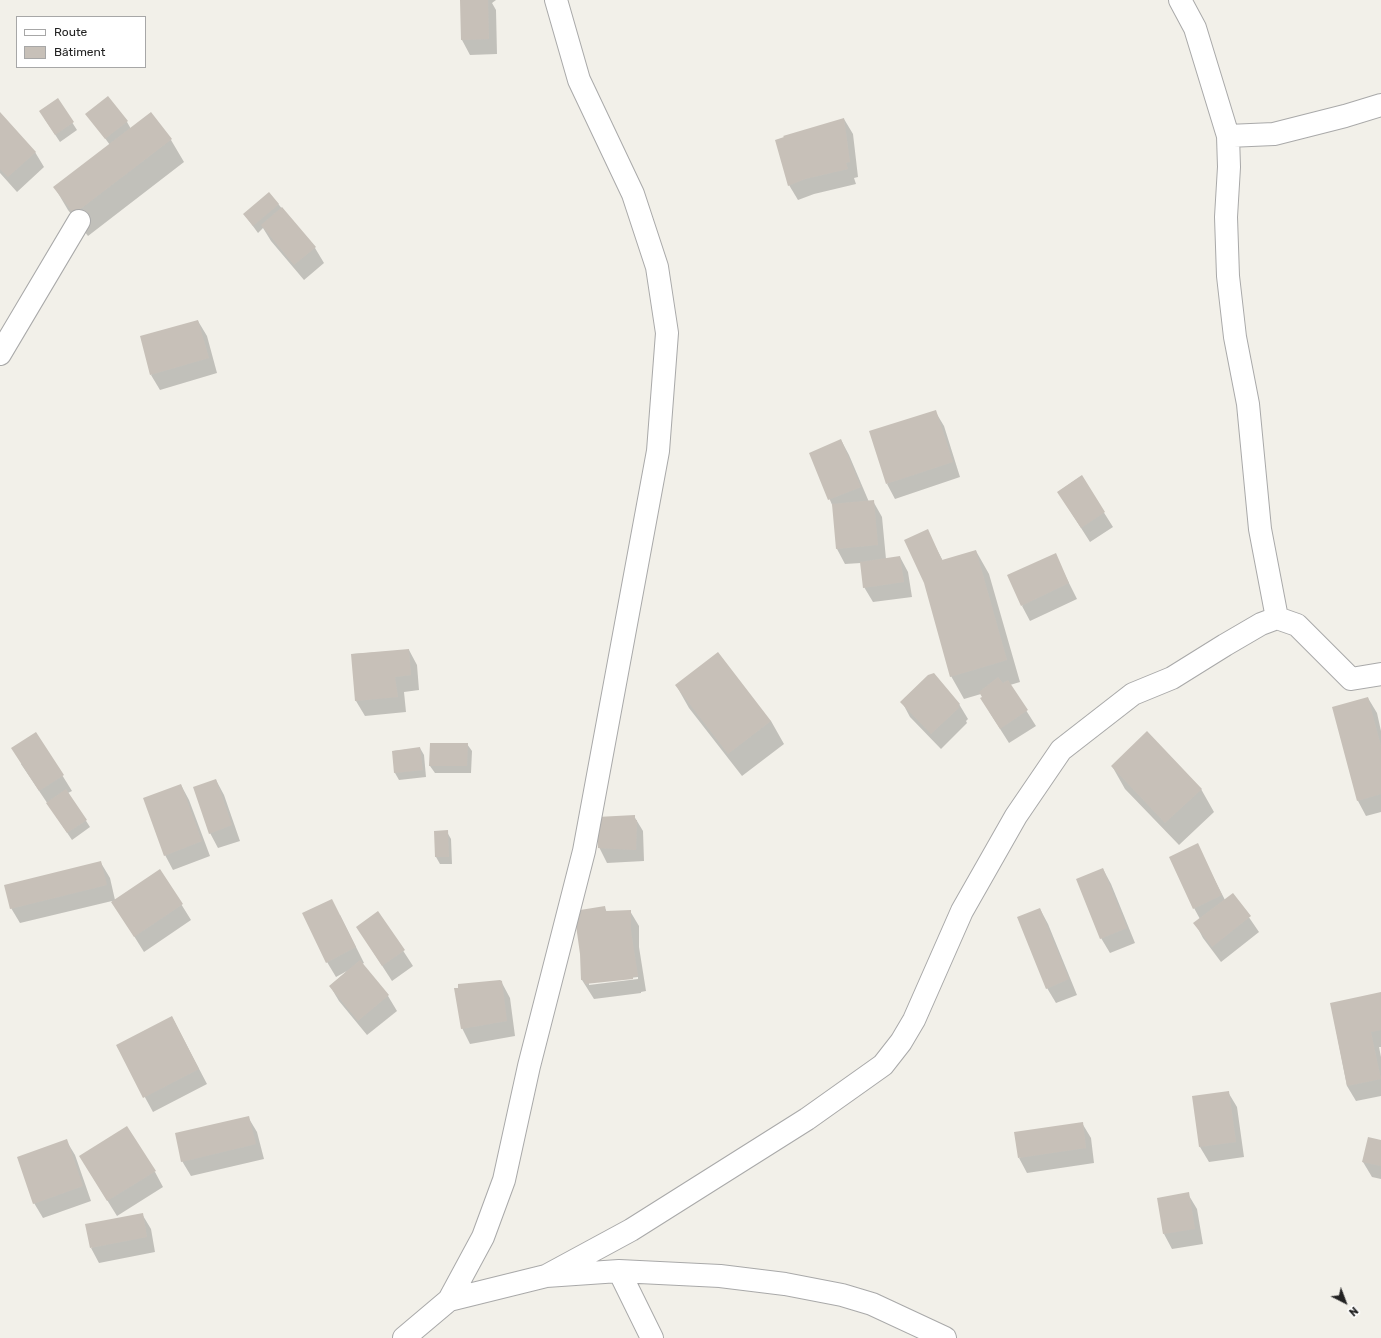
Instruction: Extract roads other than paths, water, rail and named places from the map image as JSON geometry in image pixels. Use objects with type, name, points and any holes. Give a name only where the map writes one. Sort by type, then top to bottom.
[{"type":"street","points":[[404,1338],[449,1300],[483,1237],[504,1180],[529,1066],[584,850],[658,451],[667,333],[658,267],[633,194],[580,80],[556,0]]},
{"type":"street","points":[[1180,0],[1195,28],[1228,136],[1226,217],[1228,276],[1235,337],[1248,404],[1260,529],[1277,618]]},
{"type":"street","points":[[1228,136],[1274,134],[1346,116],[1381,105]]},
{"type":"street","points":[[0,354],[79,221]]},
{"type":"street","points":[[546,1276],[637,1226],[807,1119],[883,1065],[901,1042],[914,1020],[962,911],[1016,816],[1061,750],[1133,694],[1172,678],[1261,624],[1277,618],[1297,625],[1351,680],[1381,674]]},
{"type":"street","points":[[449,1300],[546,1276],[619,1271],[720,1276],[785,1284],[842,1294],[872,1304],[945,1338]]},
{"type":"street","points":[[619,1271],[652,1338]]}]
